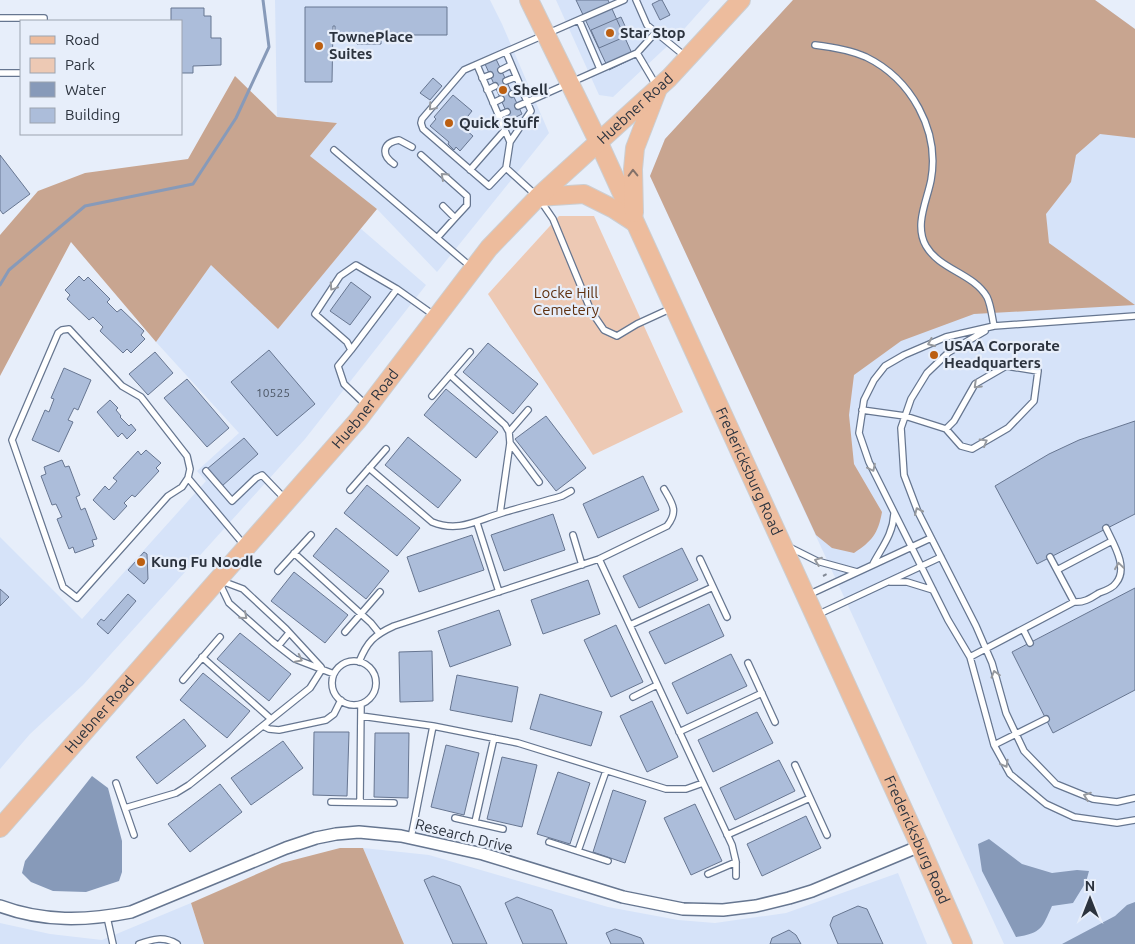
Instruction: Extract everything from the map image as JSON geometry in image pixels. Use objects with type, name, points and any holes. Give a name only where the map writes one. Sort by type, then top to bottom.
[{"type":"main road","name":"Fredericksburg Road","points":[[529,0],[598,141],[963,944]]},
{"type":"main road","name":"Huebner Road","points":[[0,828],[368,407],[489,248],[538,196],[658,88],[741,0]]},
{"type":"main road","points":[[634,222],[633,169],[635,148],[658,88]]},
{"type":"main road","points":[[538,196],[584,194],[614,209],[634,222]]},
{"type":"street","name":"Research Drive","points":[[0,906],[17,912],[57,919],[107,917],[140,908],[286,848],[316,838],[359,832],[411,838],[483,854],[623,897],[683,909],[724,910],[756,906],[789,898],[830,884],[920,846]]},
{"type":"lane","points":[[506,52],[531,111],[510,142],[506,168],[489,186],[423,129],[422,119],[464,70],[624,0]]},
{"type":"lane","points":[[636,0],[647,26],[687,58]]},
{"type":"lane","points":[[0,18],[44,18],[44,20]]},
{"type":"lane","points":[[579,20],[600,69]]},
{"type":"lane","points":[[518,106],[637,53],[656,32]]},
{"type":"lane","points":[[814,45],[836,47],[866,58],[894,76],[918,103],[928,130],[933,155],[931,180],[922,208],[921,228],[926,246],[938,262],[977,285],[987,297],[994,326]]},
{"type":"lane","points":[[637,53],[658,88]]},
{"type":"lane","points":[[477,65],[510,142]]},
{"type":"lane","points":[[501,70],[511,65]]},
{"type":"lane","points":[[0,73],[20,73]]},
{"type":"lane","points":[[482,78],[490,75]]},
{"type":"lane","points":[[506,81],[516,77]]},
{"type":"lane","points":[[487,90],[495,86]]},
{"type":"lane","points":[[512,94],[522,89]]},
{"type":"lane","points":[[493,102],[501,99]]},
{"type":"lane","points":[[498,116],[507,112]]},
{"type":"lane","points":[[470,170],[505,130]]},
{"type":"lane","points":[[394,164],[385,154],[386,147],[390,143],[399,140],[412,147]]},
{"type":"lane","points":[[334,150],[473,269]]},
{"type":"lane","points":[[421,155],[467,196],[467,205],[437,238]]},
{"type":"lane","points":[[506,168],[538,196],[553,219],[591,311],[604,330],[618,336],[637,324],[674,308]]},
{"type":"lane","points":[[443,206],[455,218]]},
{"type":"lane","points":[[351,350],[347,342],[315,314],[340,276],[356,265],[397,289],[437,317]]},
{"type":"lane","points":[[368,407],[344,384],[338,366],[397,289]]},
{"type":"lane","points":[[1135,316],[994,326],[946,336],[885,366],[874,380],[864,400],[859,433],[869,462],[933,590],[970,657],[994,745],[1010,774],[1046,804],[1074,817],[1117,822],[1135,820]]},
{"type":"lane","points":[[994,326],[949,352],[927,373],[912,398],[902,428],[904,475],[918,512],[986,649],[992,663],[1006,713],[1024,751],[1056,784],[1093,799],[1117,802],[1135,798]]},
{"type":"lane","points":[[69,329],[122,386],[141,398],[187,456],[190,469],[188,478],[182,487],[168,496],[77,598],[63,587],[12,440],[58,333],[69,329]]},
{"type":"lane","points":[[432,396],[470,352]]},
{"type":"lane","points":[[862,410],[905,416],[946,428],[961,446],[972,449],[1008,428],[1034,400],[1038,371],[1006,366],[975,384],[954,421],[946,428]]},
{"type":"lane","points":[[450,375],[505,425],[509,432],[510,443],[500,513]]},
{"type":"lane","points":[[509,432],[528,410]]},
{"type":"lane","points":[[510,443],[539,482]]},
{"type":"lane","points":[[350,490],[386,449]]},
{"type":"lane","points":[[369,468],[432,522],[443,527],[477,523],[500,513],[562,496],[571,491]]},
{"type":"lane","points":[[206,471],[232,501],[256,478],[262,475],[287,501]]},
{"type":"lane","points":[[188,478],[246,548]]},
{"type":"lane","points":[[359,662],[367,645],[379,633],[394,626],[599,560],[667,526],[672,520],[674,512],[664,489]]},
{"type":"lane","points":[[873,564],[890,537],[894,511]]},
{"type":"lane","points":[[477,523],[499,592]]},
{"type":"lane","points":[[970,657],[1074,602],[1082,603],[1116,585],[1120,575],[1120,562],[1106,528]]},
{"type":"lane","points":[[278,571],[311,535]]},
{"type":"lane","points":[[573,535],[582,565]]},
{"type":"lane","points":[[806,596],[931,538]]},
{"type":"lane","points":[[1057,570],[1112,541]]},
{"type":"lane","points":[[782,543],[817,562],[857,572]]},
{"type":"lane","points":[[294,554],[371,623],[379,633]]},
{"type":"lane","points":[[815,616],[941,557]]},
{"type":"lane","points":[[1050,557],[1074,602]]},
{"type":"lane","points":[[700,558],[727,617]]},
{"type":"lane","points":[[599,560],[732,845],[736,862],[736,876]]},
{"type":"lane","points":[[218,580],[243,589],[305,648],[322,669]]},
{"type":"lane","points":[[218,580],[228,603],[295,659],[334,674]]},
{"type":"lane","points":[[888,582],[907,582],[933,590]]},
{"type":"lane","points":[[630,625],[713,587]]},
{"type":"lane","points":[[345,632],[380,592]]},
{"type":"lane","points":[[1023,629],[1030,643]]},
{"type":"lane","points":[[279,645],[289,633]]},
{"type":"lane","points":[[182,680],[220,637]]},
{"type":"lane","points":[[202,658],[271,719]]},
{"type":"lane","points":[[347,662],[359,662],[365,664],[373,672],[376,684],[372,695],[361,704],[352,705],[341,700],[334,691],[332,679],[342,665],[347,662]]},
{"type":"lane","points":[[748,663],[775,722]]},
{"type":"lane","points":[[125,808],[176,793],[310,688],[322,669]]},
{"type":"lane","points":[[633,696],[657,685]]},
{"type":"lane","points":[[679,732],[762,693]]},
{"type":"lane","points":[[262,726],[279,730],[326,720],[334,714],[341,700]]},
{"type":"lane","points":[[360,802],[361,704]]},
{"type":"lane","points":[[360,716],[433,726],[518,743],[666,789],[686,789],[703,783]]},
{"type":"lane","points":[[994,745],[1046,719]]},
{"type":"lane","points":[[411,838],[433,726]]},
{"type":"lane","points":[[474,822],[494,738]]},
{"type":"lane","points":[[795,765],[827,835]]},
{"type":"lane","points":[[578,852],[606,771]]},
{"type":"lane","points":[[116,783],[134,835]]},
{"type":"lane","points":[[727,835],[810,798]]},
{"type":"lane","points":[[330,802],[394,803]]},
{"type":"lane","points":[[455,818],[503,828]]},
{"type":"lane","points":[[549,842],[608,861]]},
{"type":"lane","points":[[708,874],[736,862]]},
{"type":"lane","points":[[107,917],[113,944]]},
{"type":"lane","points":[[139,944],[154,938],[177,944]]},
{"type":"path","points":[[823,576],[827,574]]},
{"type":"shaded area","points":[[275,0],[490,0],[549,133],[437,272],[377,209],[310,156],[337,123],[277,117]]},
{"type":"shaded area","points":[[556,0],[710,0],[677,37],[613,97],[599,95]]},
{"type":"shaded area","name":"USAA Corporate Headquarters","points":[[793,0],[1095,0],[1135,29],[1135,944],[1004,944],[650,176],[665,139]]},
{"type":"shaded area","points":[[793,0],[1095,0],[1135,29],[1135,138],[1100,134],[1076,155],[1071,182],[1046,214],[1049,243],[1135,305],[974,314],[901,341],[854,375],[849,415],[854,464],[882,512],[873,536],[854,553],[832,548],[816,535],[650,176],[665,139]]},
{"type":"shaded area","points":[[235,76],[277,117],[337,123],[310,156],[377,209],[278,329],[211,265],[156,342],[71,242],[0,376],[0,235],[38,191],[85,173],[188,159]]},
{"type":"shaded area","points":[[360,228],[426,285],[305,439],[83,685],[30,734],[0,769],[0,537],[82,619],[206,481],[197,471],[239,433],[156,342],[211,264],[278,329]]},
{"type":"shaded area","points":[[340,848],[363,848],[404,944],[204,944],[191,903],[282,863]]},
{"type":"shaded area","points":[[363,848],[429,855],[608,907],[678,920],[715,923],[786,913],[898,873],[927,944],[404,944]]},
{"type":"shaded area","points":[[191,903],[204,944],[0,944],[0,923],[50,934],[102,940]]},
{"type":"green space","name":"Locke Hill Cemetery","points":[[559,216],[594,216],[683,412],[593,455],[488,294]]},
{"type":"water","points":[[92,776],[108,788],[122,841],[122,872],[119,881],[86,892],[53,891],[31,882],[22,873],[25,861]]},
{"type":"water","points":[[989,839],[1022,864],[1052,873],[1077,870],[1089,871],[1086,882],[1073,903],[1052,906],[1040,928],[1031,934],[1016,937],[982,871],[978,844]]},
{"type":"water","points":[[1135,902],[1135,944],[1062,944],[1115,916],[1127,905]]},
{"type":"building","points":[[576,0],[608,0],[634,58],[609,70]]},
{"type":"building","points":[[662,0],[670,15],[660,20],[652,4]]},
{"type":"building","name":"TownePlace Suites","points":[[305,7],[447,7],[447,35],[381,35],[381,44],[357,44],[357,35],[335,34],[335,26],[333,26],[332,82],[305,82]]},
{"type":"building","points":[[171,8],[204,8],[204,16],[211,16],[211,38],[221,38],[221,65],[193,66],[193,73],[182,73],[182,20],[171,20]]},
{"type":"building","name":"Star Stop","points":[[621,17],[629,35],[599,48],[591,30]]},
{"type":"building","name":"Shell","points":[[496,59],[522,114],[510,120],[485,64]]},
{"type":"building","points":[[433,78],[442,86],[430,100],[420,93]]},
{"type":"building","name":"Quick Stuff","points":[[453,95],[472,111],[464,121],[468,125],[465,129],[473,136],[460,151],[456,147],[454,150],[448,144],[449,142],[430,126],[436,119],[434,117]]},
{"type":"building","points":[[0,155],[30,194],[3,214],[0,210]]},
{"type":"building","points":[[79,276],[84,281],[88,277],[110,299],[107,302],[117,312],[121,309],[144,331],[141,335],[145,339],[131,353],[127,349],[123,353],[100,331],[103,327],[93,317],[89,320],[67,299],[70,295],[65,290]]},
{"type":"building","points":[[351,282],[371,297],[350,325],[330,311]]},
{"type":"building","points":[[488,343],[538,384],[513,414],[463,372]]},
{"type":"building","points":[[269,350],[315,404],[277,436],[231,382]]},
{"type":"building","points":[[155,352],[173,373],[148,395],[129,374]]},
{"type":"building","points":[[64,368],[91,380],[78,410],[74,408],[68,420],[73,422],[59,452],[32,440],[45,410],[49,412],[54,399],[51,398]]},
{"type":"building","points":[[187,379],[229,428],[207,447],[164,398]]},
{"type":"building","points":[[446,389],[498,432],[476,458],[424,415]]},
{"type":"building","points":[[110,400],[118,408],[116,410],[120,417],[129,426],[131,424],[136,430],[127,439],[122,433],[118,437],[97,412]]},
{"type":"building","points":[[546,416],[586,468],[556,491],[515,439]]},
{"type":"building","points":[[1135,421],[1135,514],[1037,564],[995,486],[1049,454],[1079,440]]},
{"type":"building","points":[[408,437],[461,480],[438,508],[385,465]]},
{"type":"building","points":[[244,438],[258,454],[222,486],[207,469]]},
{"type":"building","points":[[146,450],[161,463],[156,468],[159,471],[135,497],[132,495],[124,503],[127,506],[114,520],[93,500],[105,486],[109,490],[117,481],[113,478],[138,451],[141,455]]},
{"type":"building","points":[[62,460],[65,467],[69,466],[80,495],[76,497],[81,510],[85,508],[97,539],[92,540],[94,546],[75,553],[73,547],[69,549],[57,519],[62,517],[56,504],[52,505],[41,476],[46,474],[44,467]]},
{"type":"building","points":[[643,476],[659,510],[598,538],[583,504]]},
{"type":"building","points":[[367,485],[420,528],[397,556],[344,513]]},
{"type":"building","points":[[553,514],[565,550],[504,571],[491,535]]},
{"type":"building","points":[[336,528],[389,571],[366,599],[313,556]]},
{"type":"building","points":[[472,535],[484,570],[419,592],[407,557]]},
{"type":"building","points":[[682,548],[698,580],[639,608],[623,576]]},
{"type":"building","name":"Kung Fu Noodle","points":[[144,552],[147,554],[148,579],[144,584],[128,570]]},
{"type":"building","points":[[294,572],[348,615],[325,643],[271,601]]},
{"type":"building","points":[[588,580],[600,614],[543,634],[531,600]]},
{"type":"building","points":[[1135,588],[1135,690],[1053,733],[1012,652]]},
{"type":"building","points":[[0,589],[9,597],[0,606]]},
{"type":"building","points":[[128,594],[136,601],[108,634],[97,624],[101,619],[104,621]]},
{"type":"building","points":[[709,604],[724,636],[665,664],[649,632]]},
{"type":"building","points":[[499,610],[511,645],[450,667],[438,631]]},
{"type":"building","points":[[616,625],[643,682],[611,697],[584,640]]},
{"type":"building","points":[[240,633],[291,674],[269,701],[217,659]]},
{"type":"building","points":[[432,651],[433,701],[400,702],[399,652]]},
{"type":"building","points":[[731,654],[747,686],[687,714],[672,683]]},
{"type":"building","points":[[203,673],[250,711],[227,738],[180,700]]},
{"type":"building","points":[[457,675],[518,687],[512,722],[450,710]]},
{"type":"building","points":[[540,694],[602,712],[591,746],[530,729]]},
{"type":"building","points":[[652,701],[678,757],[647,772],[620,716]]},
{"type":"building","points":[[757,712],[773,743],[713,772],[698,740]]},
{"type":"building","points":[[184,719],[206,746],[157,784],[136,757]]},
{"type":"building","points":[[314,732],[349,732],[347,796],[313,795]]},
{"type":"building","points":[[375,733],[409,733],[408,798],[374,797]]},
{"type":"building","points":[[283,741],[303,768],[251,805],[231,778]]},
{"type":"building","points":[[446,745],[479,753],[464,815],[431,807]]},
{"type":"building","points":[[502,757],[537,765],[522,827],[487,819]]},
{"type":"building","points":[[779,760],[795,791],[735,820],[720,788]]},
{"type":"building","points":[[558,772],[590,783],[570,844],[537,834]]},
{"type":"building","points":[[220,784],[242,812],[190,852],[168,824]]},
{"type":"building","points":[[613,790],[646,801],[625,863],[593,852]]},
{"type":"building","points":[[695,804],[722,861],[691,875],[664,818]]},
{"type":"building","points":[[806,816],[821,848],[762,876],[747,844]]},
{"type":"building","points":[[433,876],[460,886],[487,944],[453,944],[424,880]]},
{"type":"building","points":[[517,897],[552,910],[567,944],[523,944],[505,903]]},
{"type":"building","points":[[858,906],[867,909],[883,944],[838,944],[830,925],[833,917]]},
{"type":"building","points":[[615,929],[641,938],[644,944],[611,944],[606,933]]},
{"type":"building","points":[[789,930],[796,935],[801,944],[770,944],[772,938]]},
{"type":"waterway","points":[[0,285],[9,270],[85,206],[193,184],[236,118],[269,47],[263,0]]},
{"type":"place","name":"Star Stop","points":[[610,33]]},
{"type":"place","name":"TownePlace Suites","points":[[319,46]]},
{"type":"place","name":"Shell","points":[[503,90]]},
{"type":"place","name":"Quick Stuff","points":[[449,123]]},
{"type":"place","name":"USAA Corporate Headquarters","points":[[934,355]]},
{"type":"place","name":"Kung Fu Noodle","points":[[141,562]]}]
